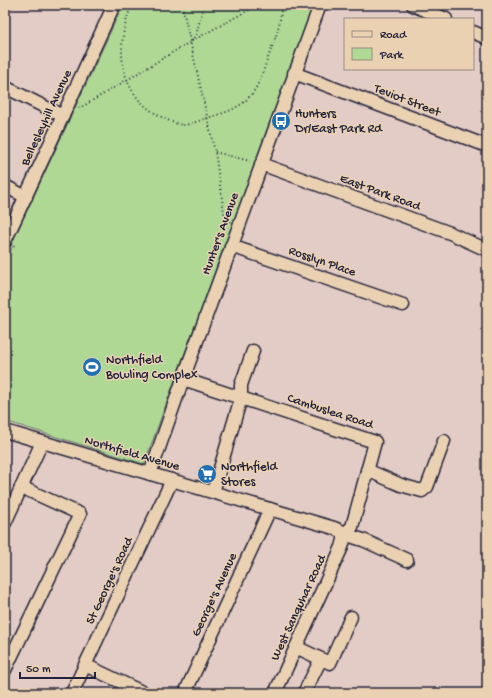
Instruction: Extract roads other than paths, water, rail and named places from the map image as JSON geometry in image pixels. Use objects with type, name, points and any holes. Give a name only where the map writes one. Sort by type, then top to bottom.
[{"type":"street","name":"Bellesleyhill Avenue","points":[[5,241],[114,5]]},
{"type":"street","name":"Hunter's Avenue","points":[[150,474],[183,378],[320,5]]},
{"type":"street","points":[[412,5],[444,18]]},
{"type":"street","points":[[474,32],[487,38]]},
{"type":"street","name":"Teviot Street","points":[[294,73],[487,146]]},
{"type":"street","points":[[5,87],[63,116]]},
{"type":"street","name":"East Park Road","points":[[261,164],[450,233],[487,250]]},
{"type":"street","points":[[5,186],[26,197]]},
{"type":"street","name":"Rosslyn Place","points":[[231,246],[403,305]]},
{"type":"street","points":[[213,492],[241,398],[241,385],[253,351]]},
{"type":"street","name":"Cambuslea Road","points":[[183,378],[375,442],[370,471],[352,527],[344,534]]},
{"type":"street","name":"Northfield Avenue","points":[[5,431],[334,528],[344,534],[362,540],[407,560]]},
{"type":"street","points":[[370,471],[412,489],[422,491],[426,490],[444,441]]},
{"type":"street","points":[[5,523],[42,442]]},
{"type":"street","name":"St George's Road","points":[[72,693],[172,480]]},
{"type":"street","points":[[5,670],[80,514],[21,487]]},
{"type":"street","name":"George's Avenue","points":[[185,693],[270,509]]},
{"type":"street","name":"West Sanquhar Road","points":[[275,693],[342,547],[344,534]]},
{"type":"street","points":[[296,647],[330,663],[351,617]]},
{"type":"street","points":[[304,693],[321,659]]},
{"type":"street","points":[[85,666],[144,693]]},
{"type":"place","name":"Hunters Dr/East Park Rd","points":[[281,121]]},
{"type":"place","name":"Northfield Bowling Complex","points":[[92,367]]},
{"type":"place","name":"Northfield Stores","points":[[207,474]]}]
